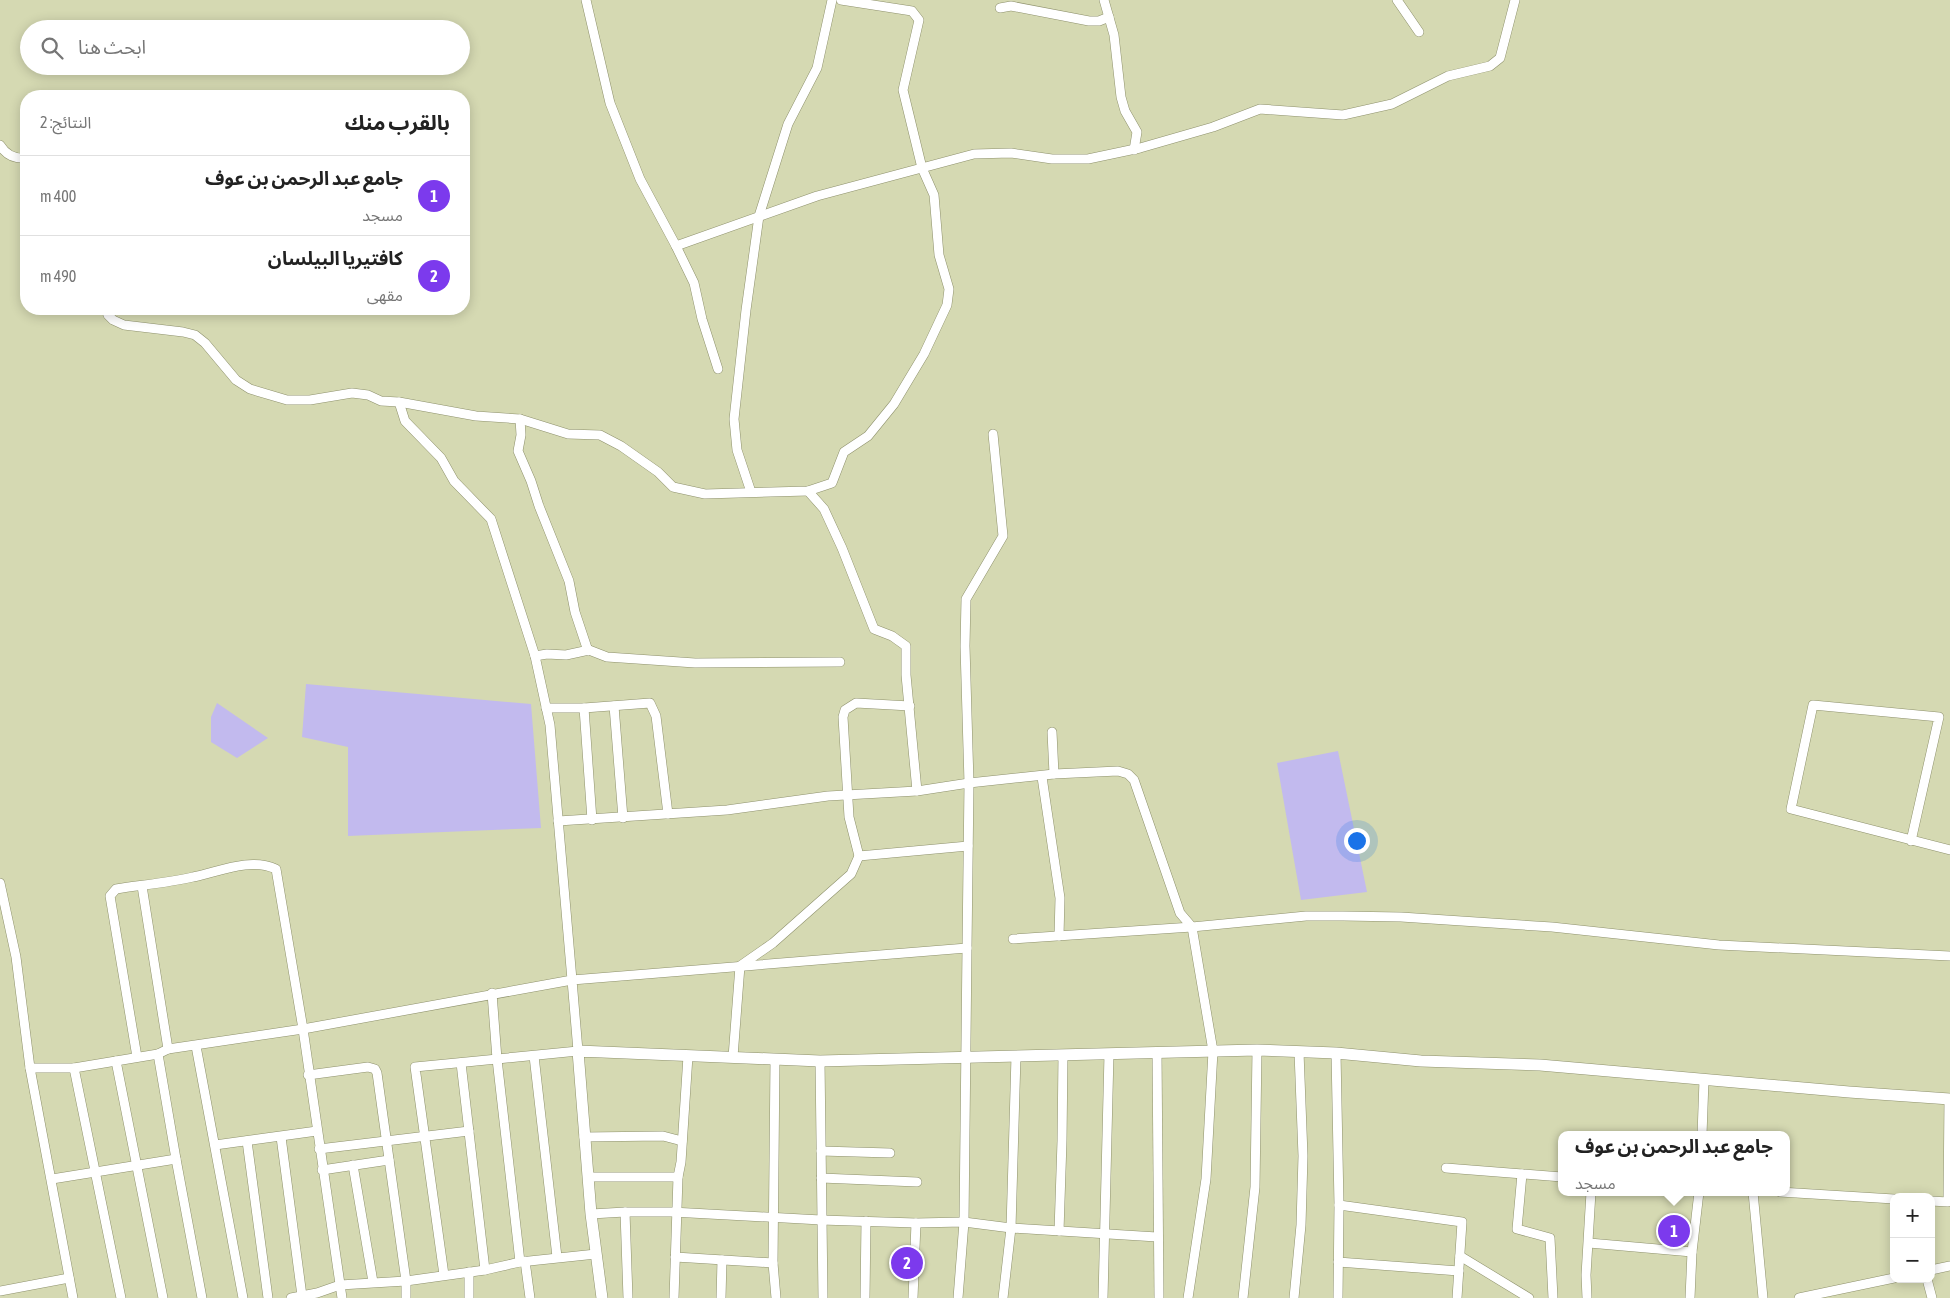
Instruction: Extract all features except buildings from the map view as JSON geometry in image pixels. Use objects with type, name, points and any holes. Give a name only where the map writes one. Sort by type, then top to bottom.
[{"type":"street","points":[[586,0],[610,103],[640,179],[694,283],[702,319],[718,369]]},
{"type":"street","points":[[750,492],[737,450],[734,419],[744,319],[759,216],[788,124],[817,68],[832,0]]},
{"type":"street","points":[[108,315],[124,325],[195,335],[205,343],[236,380],[250,389],[287,400],[310,400],[352,393],[368,395],[382,401],[399,402],[476,416],[520,419],[568,434],[600,435],[621,446],[673,487],[705,494],[808,491],[832,483],[844,452],[868,436],[894,404],[924,354],[947,305],[949,289],[939,255],[934,195],[922,168],[903,90],[919,20],[912,11],[841,0]]},
{"type":"street","points":[[1104,0],[1114,35],[1121,97],[1125,111],[1137,132],[1134,150]]},
{"type":"street","points":[[1397,0],[1418,32]]},
{"type":"street","points":[[676,246],[817,196],[974,154],[1011,153],[1052,159],[1088,159],[1134,150],[1213,127],[1260,108],[1344,114],[1392,104],[1448,76],[1490,66],[1500,58],[1515,0]]},
{"type":"street","points":[[1000,8],[1011,6],[1089,21],[1099,21],[1109,17]]},
{"type":"street","points":[[0,145],[8,155],[20,158]]},
{"type":"street","points":[[399,402],[405,421],[442,458],[454,481],[490,520],[535,656],[550,725],[584,1137],[601,1298]]},
{"type":"street","points":[[520,419],[521,435],[518,451],[531,480],[539,506],[569,581],[575,612],[581,624],[588,651]]},
{"type":"street","points":[[958,1298],[964,1222],[966,1058],[969,783],[965,646],[966,599],[1003,536],[993,434]]},
{"type":"street","points":[[808,491],[824,509],[842,548],[874,630],[892,636],[906,646],[906,674],[917,791]]},
{"type":"street","points":[[535,656],[547,654],[566,655],[588,651],[607,657],[696,663],[840,662]]},
{"type":"street","points":[[546,708],[584,708],[650,703],[656,716],[668,814]]},
{"type":"street","points":[[740,966],[773,943],[850,874],[859,856],[849,817],[843,717],[846,710],[856,703],[910,706]]},
{"type":"street","points":[[1911,841],[1939,717],[1813,705],[1791,809],[1911,841],[1950,850]]},
{"type":"street","points":[[614,706],[623,818]]},
{"type":"street","points":[[584,708],[592,820]]},
{"type":"street","points":[[1052,732],[1054,774]]},
{"type":"street","points":[[558,821],[727,810],[828,796],[917,791],[969,783],[1042,777],[1054,774],[1110,771],[1128,774],[1134,780],[1180,913],[1192,927],[1213,1051],[1206,1179],[1188,1298]]},
{"type":"street","points":[[1042,777],[1060,898],[1059,936]]},
{"type":"street","points":[[859,856],[968,846]]},
{"type":"street","points":[[137,1057],[110,896],[116,889],[193,877],[213,871],[243,866],[266,865],[276,870],[303,1029],[308,1075],[342,1298]]},
{"type":"street","points":[[0,882],[16,957],[30,1068],[73,1298]]},
{"type":"street","points":[[142,886],[168,1050]]},
{"type":"street","points":[[1013,939],[1192,927],[1306,916],[1401,917],[1552,927],[1719,945],[1950,956]]},
{"type":"street","points":[[30,1068],[74,1068],[572,980],[967,948]]},
{"type":"street","points":[[734,1057],[740,966]]},
{"type":"street","points":[[492,993],[522,1262],[530,1298]]},
{"type":"street","points":[[196,1046],[243,1298]]},
{"type":"street","points":[[1243,1298],[1255,1187],[1257,1050]]},
{"type":"street","points":[[444,1275],[423,1136],[415,1067],[578,1051],[820,1061],[1257,1050],[1336,1053],[1421,1061],[1540,1065],[1950,1099],[1948,1202],[1935,1201]]},
{"type":"street","points":[[1157,1052],[1158,1298]]},
{"type":"street","points":[[1294,1298],[1301,1225],[1304,1156],[1299,1052]]},
{"type":"street","points":[[1336,1053],[1339,1205],[1338,1298]]},
{"type":"street","points":[[158,1054],[202,1298]]},
{"type":"street","points":[[1103,1298],[1109,1054]]},
{"type":"street","points":[[1059,1231],[1063,1055]]},
{"type":"street","points":[[534,1056],[557,1257]]},
{"type":"street","points":[[674,1298],[678,1177],[681,1162],[688,1056]]},
{"type":"street","points":[[1003,1298],[1011,1228],[1016,1056]]},
{"type":"street","points":[[775,1059],[773,1262],[776,1298]]},
{"type":"street","points":[[116,1061],[163,1298]]},
{"type":"street","points":[[820,1061],[823,1298]]},
{"type":"street","points":[[461,1063],[485,1270]]},
{"type":"street","points":[[308,1075],[368,1067],[375,1069],[406,1281],[406,1298]]},
{"type":"street","points":[[74,1068],[121,1298]]},
{"type":"street","points":[[1702,1131],[1704,1080]]},
{"type":"street","points":[[215,1146],[317,1131]]},
{"type":"street","points":[[319,1149],[469,1131]]},
{"type":"street","points":[[584,1137],[663,1136],[682,1141]]},
{"type":"street","points":[[280,1137],[302,1296]]},
{"type":"street","points":[[247,1141],[268,1298]]},
{"type":"street","points":[[821,1152],[890,1153]]},
{"type":"street","points":[[52,1178],[176,1159]]},
{"type":"street","points":[[322,1170],[389,1160]]},
{"type":"street","points":[[353,1165],[373,1282]]},
{"type":"street","points":[[1446,1168],[1558,1177]]},
{"type":"street","points":[[1522,1174],[1517,1229],[1550,1238],[1553,1298]]},
{"type":"street","points":[[588,1177],[678,1177]]},
{"type":"street","points":[[821,1178],[916,1182]]},
{"type":"street","points":[[1790,1193],[1890,1199]]},
{"type":"street","points":[[1587,1298],[1586,1274],[1591,1196]]},
{"type":"street","points":[[1690,1298],[1692,1252],[1699,1196]]},
{"type":"street","points":[[1753,1196],[1763,1298]]},
{"type":"street","points":[[1339,1205],[1462,1222],[1457,1298]]},
{"type":"street","points":[[625,1212],[628,1298]]},
{"type":"street","points":[[591,1214],[678,1212],[821,1220],[916,1223],[964,1222],[1011,1228],[1157,1237]]},
{"type":"street","points":[[866,1221],[866,1298]]},
{"type":"street","points":[[912,1298],[916,1223]]},
{"type":"street","points":[[1589,1243],[1692,1252]]},
{"type":"street","points":[[291,1298],[317,1293],[340,1285],[406,1281],[485,1270],[557,1257],[596,1254]]},
{"type":"street","points":[[675,1256],[773,1262]]},
{"type":"street","points":[[1460,1256],[1529,1298]]},
{"type":"street","points":[[721,1298],[722,1260]]},
{"type":"street","points":[[1338,1262],[1459,1271]]},
{"type":"street","points":[[1935,1269],[1950,1266]]},
{"type":"street","points":[[469,1272],[469,1298]]},
{"type":"street","points":[[0,1291],[69,1278]]},
{"type":"street","points":[[1799,1298],[1890,1279]]},
{"type":"street","points":[[1928,1283],[1932,1298]]},
{"type":"shaded area","points":[[306,684],[531,704],[541,828],[348,836],[348,747],[302,737]]},
{"type":"shaded area","points":[[217,703],[268,738],[237,758],[211,742],[211,717]]},
{"type":"shaded area","points":[[1338,751],[1367,892],[1301,900],[1277,763]]},
{"type":"place","name":"جامع عبد الرحمن بن عوف","points":[[1674,1231]]},
{"type":"place","name":"كافتيريا البيلسان","points":[[907,1263]]}]
